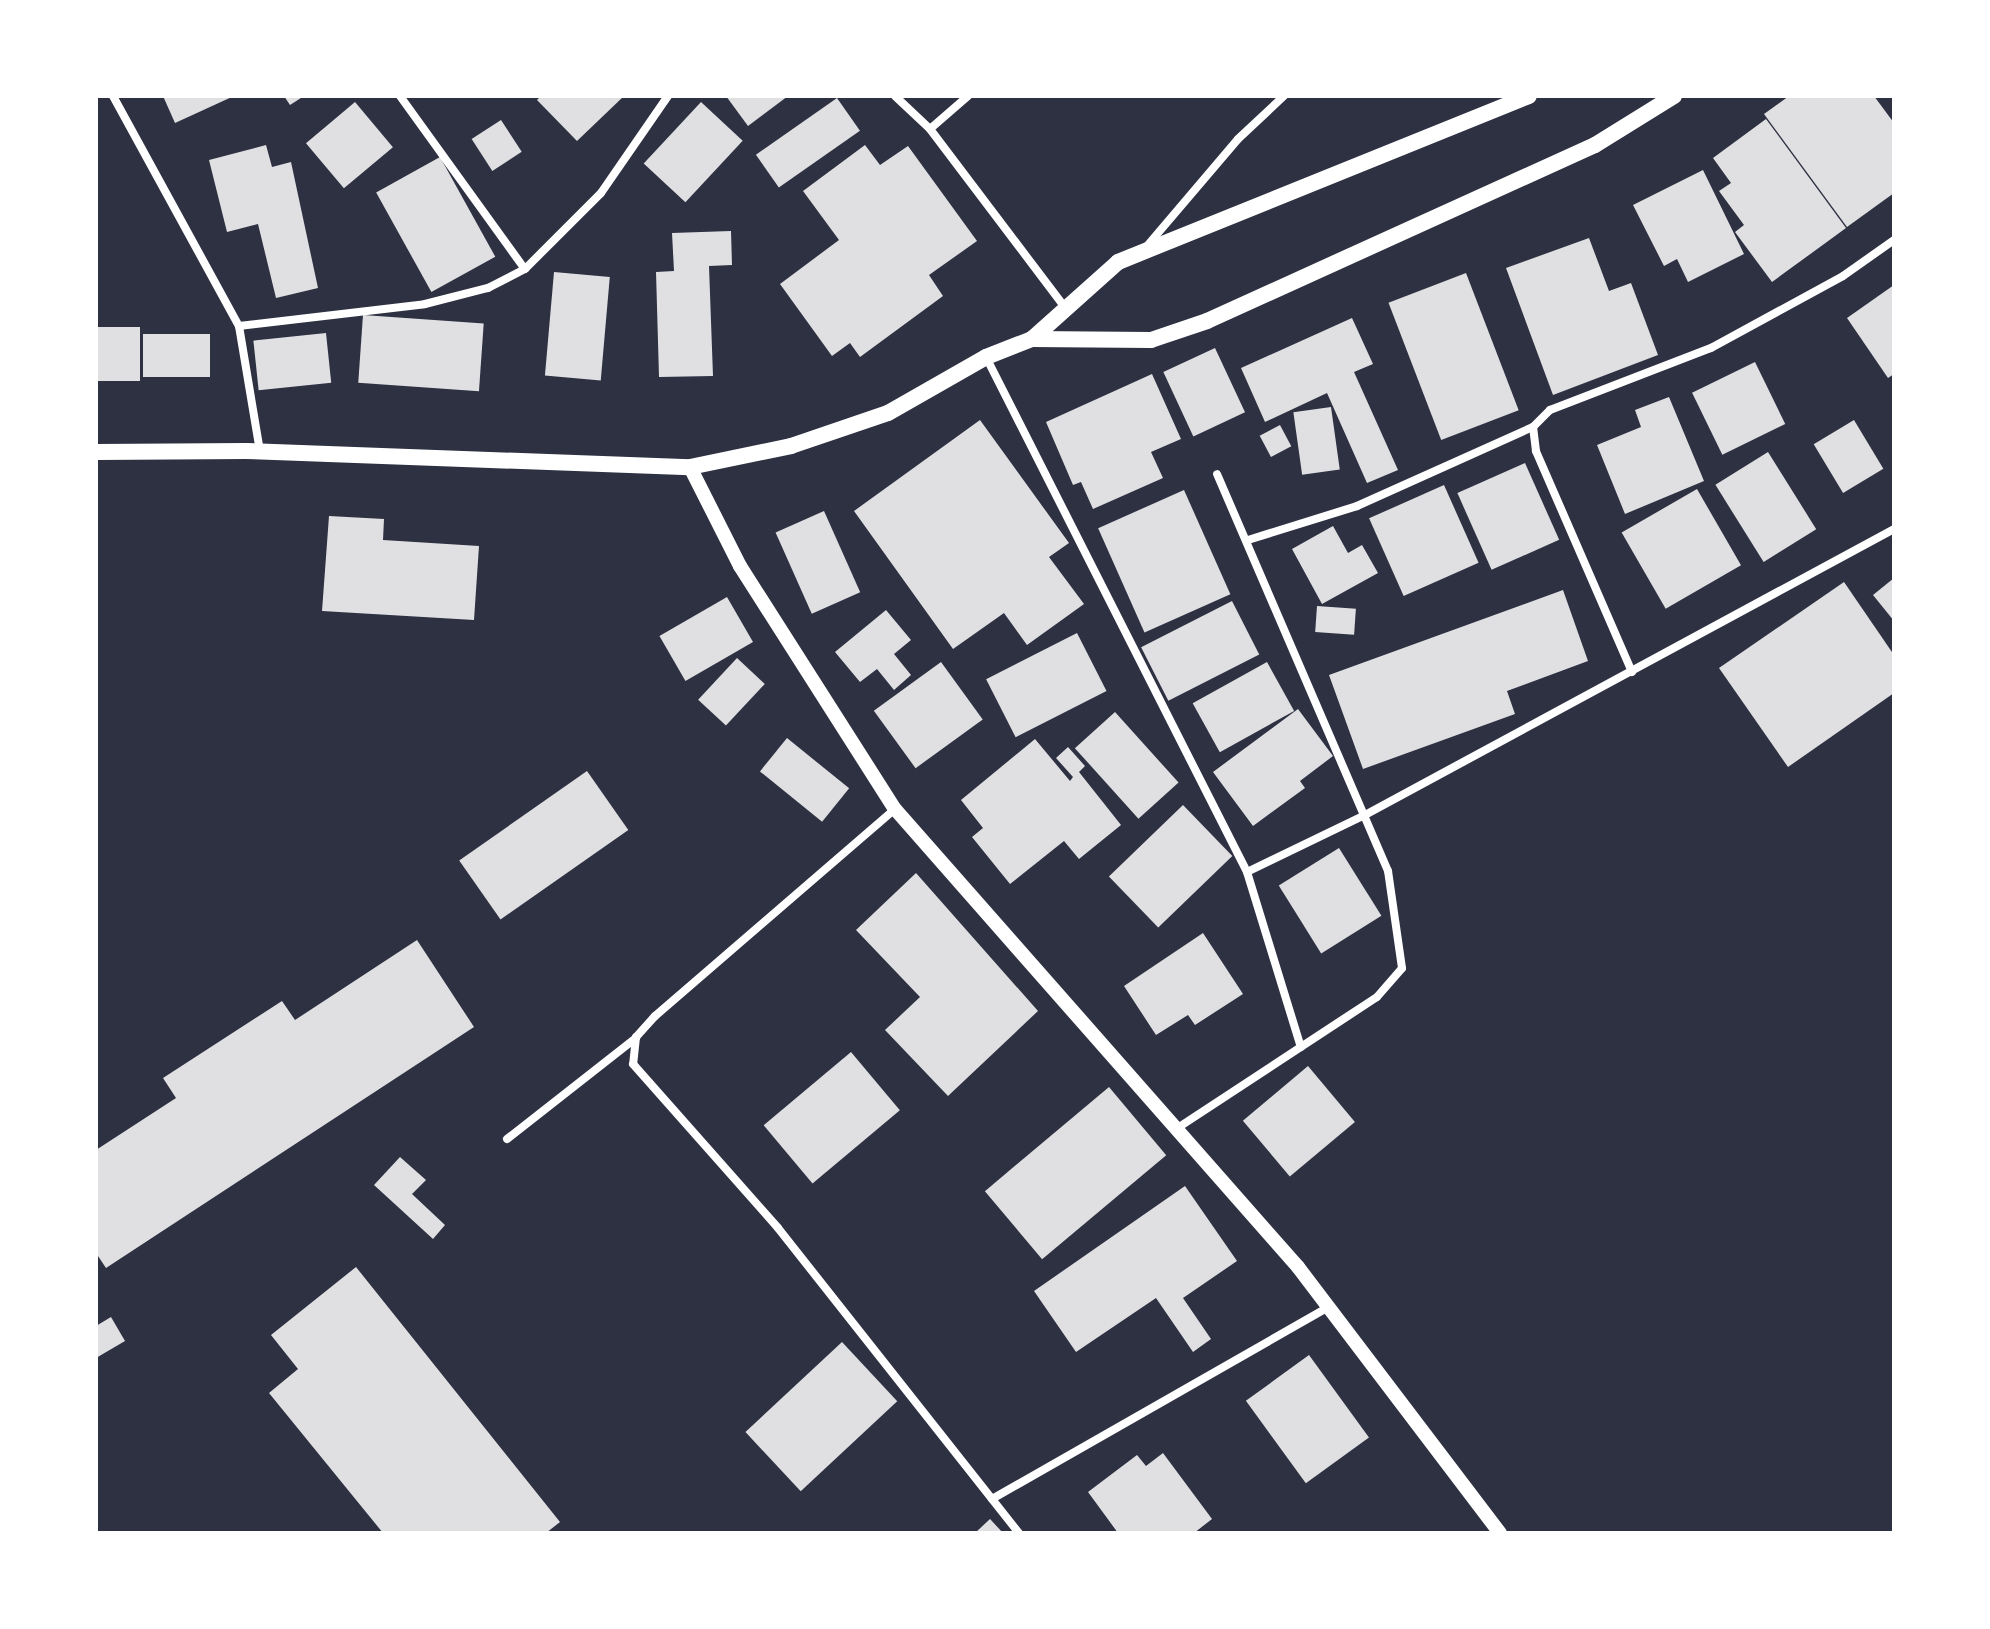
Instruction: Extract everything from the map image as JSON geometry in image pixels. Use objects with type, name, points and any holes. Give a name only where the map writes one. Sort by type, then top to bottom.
[{"type":"main road","points":[[96,452],[260,452],[690,467],[791,446],[888,413],[986,357],[1032,339],[1118,262],[1529,96]]},
{"type":"main road","points":[[1032,339],[1151,340],[1207,321],[1595,145],[1674,96]]},
{"type":"street","points":[[113,96],[239,326],[260,452]]},
{"type":"street","points":[[400,96],[525,269]]},
{"type":"street","points":[[239,326],[425,304],[488,288],[525,269],[601,193],[668,96]]},
{"type":"street","points":[[895,96],[930,129],[1066,309]]},
{"type":"street","points":[[930,129],[968,96]]},
{"type":"street","points":[[1141,252],[1238,139],[1284,96]]},
{"type":"street","points":[[1248,540],[1357,506],[1533,427],[1550,410],[1711,348],[1843,276],[1894,240]]},
{"type":"street","points":[[986,357],[1247,872],[1301,1047]]},
{"type":"street","points":[[1533,427],[1536,451],[1632,672]]},
{"type":"street","points":[[690,467],[740,566],[895,809],[1329,1307],[1500,1533]]},
{"type":"street","points":[[1175,1130],[1377,997],[1402,968],[1388,871],[1217,474]]},
{"type":"street","points":[[1247,872],[1365,815],[1894,529]]},
{"type":"street","points":[[507,1139],[636,1037],[895,809]]},
{"type":"street","points":[[636,1037],[633,1064],[778,1228],[1019,1533]]},
{"type":"street","points":[[992,1499],[1329,1307]]},
{"type":"building","points":[[163,96],[234,96],[175,123]]},
{"type":"building","points":[[284,96],[304,96],[290,105]]},
{"type":"building","points":[[541,96],[624,96],[577,141],[537,100]]},
{"type":"building","points":[[726,96],[788,96],[748,126]]},
{"type":"building","points":[[1789,96],[1874,96],[1894,123],[1894,193],[1847,227],[1764,114]]},
{"type":"building","points":[[837,98],[860,131],[779,188],[756,155]]},
{"type":"building","points":[[355,102],[393,147],[344,188],[306,143]]},
{"type":"building","points":[[701,102],[743,141],[685,202],[644,163]]},
{"type":"building","points":[[1766,119],[1846,228],[1772,282],[1735,232],[1744,225],[1719,191],[1731,183],[1713,158]]},
{"type":"building","points":[[501,120],[522,152],[492,171],[472,139]]},
{"type":"building","points":[[266,145],[272,167],[291,162],[318,288],[276,298],[258,224],[227,232],[209,160]]},
{"type":"building","points":[[865,145],[880,165],[908,146],[977,241],[929,275],[943,296],[860,357],[850,343],[832,356],[780,284],[839,240],[803,191]]},
{"type":"building","points":[[440,157],[495,257],[431,292],[376,192]]},
{"type":"building","points":[[1703,170],[1744,254],[1688,282],[1677,259],[1664,266],[1633,205]]},
{"type":"building","points":[[731,231],[732,265],[709,266],[713,376],[659,377],[656,272],[674,271],[672,233]]},
{"type":"building","points":[[1589,238],[1609,291],[1631,283],[1658,355],[1553,395],[1506,268]]},
{"type":"building","points":[[554,272],[610,277],[601,380],[545,376]]},
{"type":"building","points":[[1466,273],[1519,410],[1441,440],[1389,303]]},
{"type":"building","points":[[1894,285],[1894,374],[1888,378],[1847,318]]},
{"type":"building","points":[[363,315],[484,323],[479,391],[358,383]]},
{"type":"building","points":[[1352,318],[1373,364],[1354,372],[1398,470],[1367,483],[1327,393],[1265,422],[1241,368]]},
{"type":"building","points":[[96,327],[140,327],[140,381],[96,381]]},
{"type":"building","points":[[326,333],[331,383],[259,390],[253,341]]},
{"type":"building","points":[[143,334],[210,334],[210,377],[143,377]]},
{"type":"building","points":[[1215,348],[1245,412],[1193,436],[1163,372]]},
{"type":"building","points":[[1755,362],[1785,424],[1722,455],[1692,393]]},
{"type":"building","points":[[1152,374],[1181,439],[1151,452],[1163,478],[1093,509],[1081,482],[1073,485],[1046,422]]},
{"type":"building","points":[[1669,397],[1704,481],[1625,514],[1597,445],[1641,427],[1635,410]]},
{"type":"building","points":[[1331,407],[1340,469],[1302,475],[1293,412]]},
{"type":"building","points":[[980,420],[1069,543],[1049,557],[1084,604],[1027,645],[1004,613],[953,649],[854,511]]},
{"type":"building","points":[[1854,420],[1883,469],[1843,493],[1814,444]]},
{"type":"building","points":[[1280,425],[1291,446],[1271,457],[1260,436]]},
{"type":"building","points":[[1768,452],[1816,529],[1764,562],[1715,485]]},
{"type":"building","points":[[1525,463],[1559,540],[1492,570],[1457,493]]},
{"type":"building","points":[[1444,485],[1479,563],[1404,596],[1369,518]]},
{"type":"building","points":[[1697,489],[1741,565],[1666,609],[1622,532]]},
{"type":"building","points":[[1184,490],[1230,594],[1144,632],[1098,528]]},
{"type":"building","points":[[824,511],[860,592],[812,614],[776,533]]},
{"type":"building","points":[[329,516],[384,519],[383,540],[479,546],[474,620],[322,611]]},
{"type":"building","points":[[1333,526],[1348,553],[1362,545],[1378,573],[1322,604],[1292,549]]},
{"type":"building","points":[[1894,578],[1894,621],[1873,595]]},
{"type":"building","points":[[1844,582],[1894,655],[1894,693],[1788,767],[1719,668]]},
{"type":"building","points":[[1563,590],[1588,661],[1507,691],[1515,714],[1363,769],[1329,675]]},
{"type":"building","points":[[727,597],[753,642],[685,681],[659,636]]},
{"type":"building","points":[[1232,601],[1259,654],[1168,701],[1141,647]]},
{"type":"building","points":[[1317,606],[1356,609],[1354,635],[1315,632]]},
{"type":"building","points":[[886,610],[911,640],[894,654],[911,675],[894,690],[877,669],[860,682],[835,652]]},
{"type":"building","points":[[1077,633],[1107,691],[1016,737],[986,679]]},
{"type":"building","points":[[737,658],[765,684],[726,726],[698,700]]},
{"type":"building","points":[[941,662],[983,719],[916,768],[874,711]]},
{"type":"building","points":[[1267,662],[1294,711],[1220,752],[1193,703]]},
{"type":"building","points":[[1298,709],[1333,756],[1300,781],[1305,788],[1253,826],[1213,772]]},
{"type":"building","points":[[1115,712],[1179,783],[1138,819],[1075,748]]},
{"type":"building","points":[[787,738],[849,788],[822,822],[760,771]]},
{"type":"building","points":[[1035,739],[1070,781],[1073,777],[1056,758],[1068,747],[1085,766],[1079,772],[1121,825],[1079,859],[1064,841],[1010,884],[972,837],[983,828],[961,800]]},
{"type":"building","points":[[587,771],[628,830],[501,919],[459,860]]},
{"type":"building","points":[[1183,805],[1232,856],[1158,928],[1109,877]]},
{"type":"building","points":[[1339,848],[1381,916],[1321,953],[1279,886]]},
{"type":"building","points":[[916,873],[1038,1011],[948,1096],[885,1030],[920,997],[856,930]]},
{"type":"building","points":[[1203,933],[1243,994],[1195,1025],[1188,1015],[1156,1035],[1124,986]]},
{"type":"building","points":[[417,940],[474,1027],[106,1268],[96,1253],[96,1150],[176,1098],[163,1078],[282,1001],[295,1020]]},
{"type":"building","points":[[851,1052],[900,1110],[813,1183],[764,1125]]},
{"type":"building","points":[[1308,1066],[1355,1122],[1290,1177],[1243,1121]]},
{"type":"building","points":[[1109,1087],[1166,1155],[1042,1259],[985,1191]]},
{"type":"building","points":[[400,1157],[426,1180],[412,1194],[445,1225],[433,1239],[374,1185]]},
{"type":"building","points":[[1185,1186],[1237,1261],[1183,1298],[1211,1339],[1193,1352],[1156,1298],[1076,1352],[1034,1291]]},
{"type":"building","points":[[356,1267],[560,1522],[546,1533],[383,1533],[269,1393],[298,1369],[271,1335]]},
{"type":"building","points":[[111,1317],[125,1341],[96,1358],[96,1326]]},
{"type":"building","points":[[842,1342],[897,1401],[801,1491],[745,1432]]},
{"type":"building","points":[[1309,1355],[1369,1438],[1306,1483],[1246,1401]]},
{"type":"building","points":[[1163,1453],[1212,1519],[1194,1533],[1118,1533],[1088,1492],[1137,1455],[1146,1466]]},
{"type":"building","points":[[990,1519],[1003,1533],[975,1533]]}]
